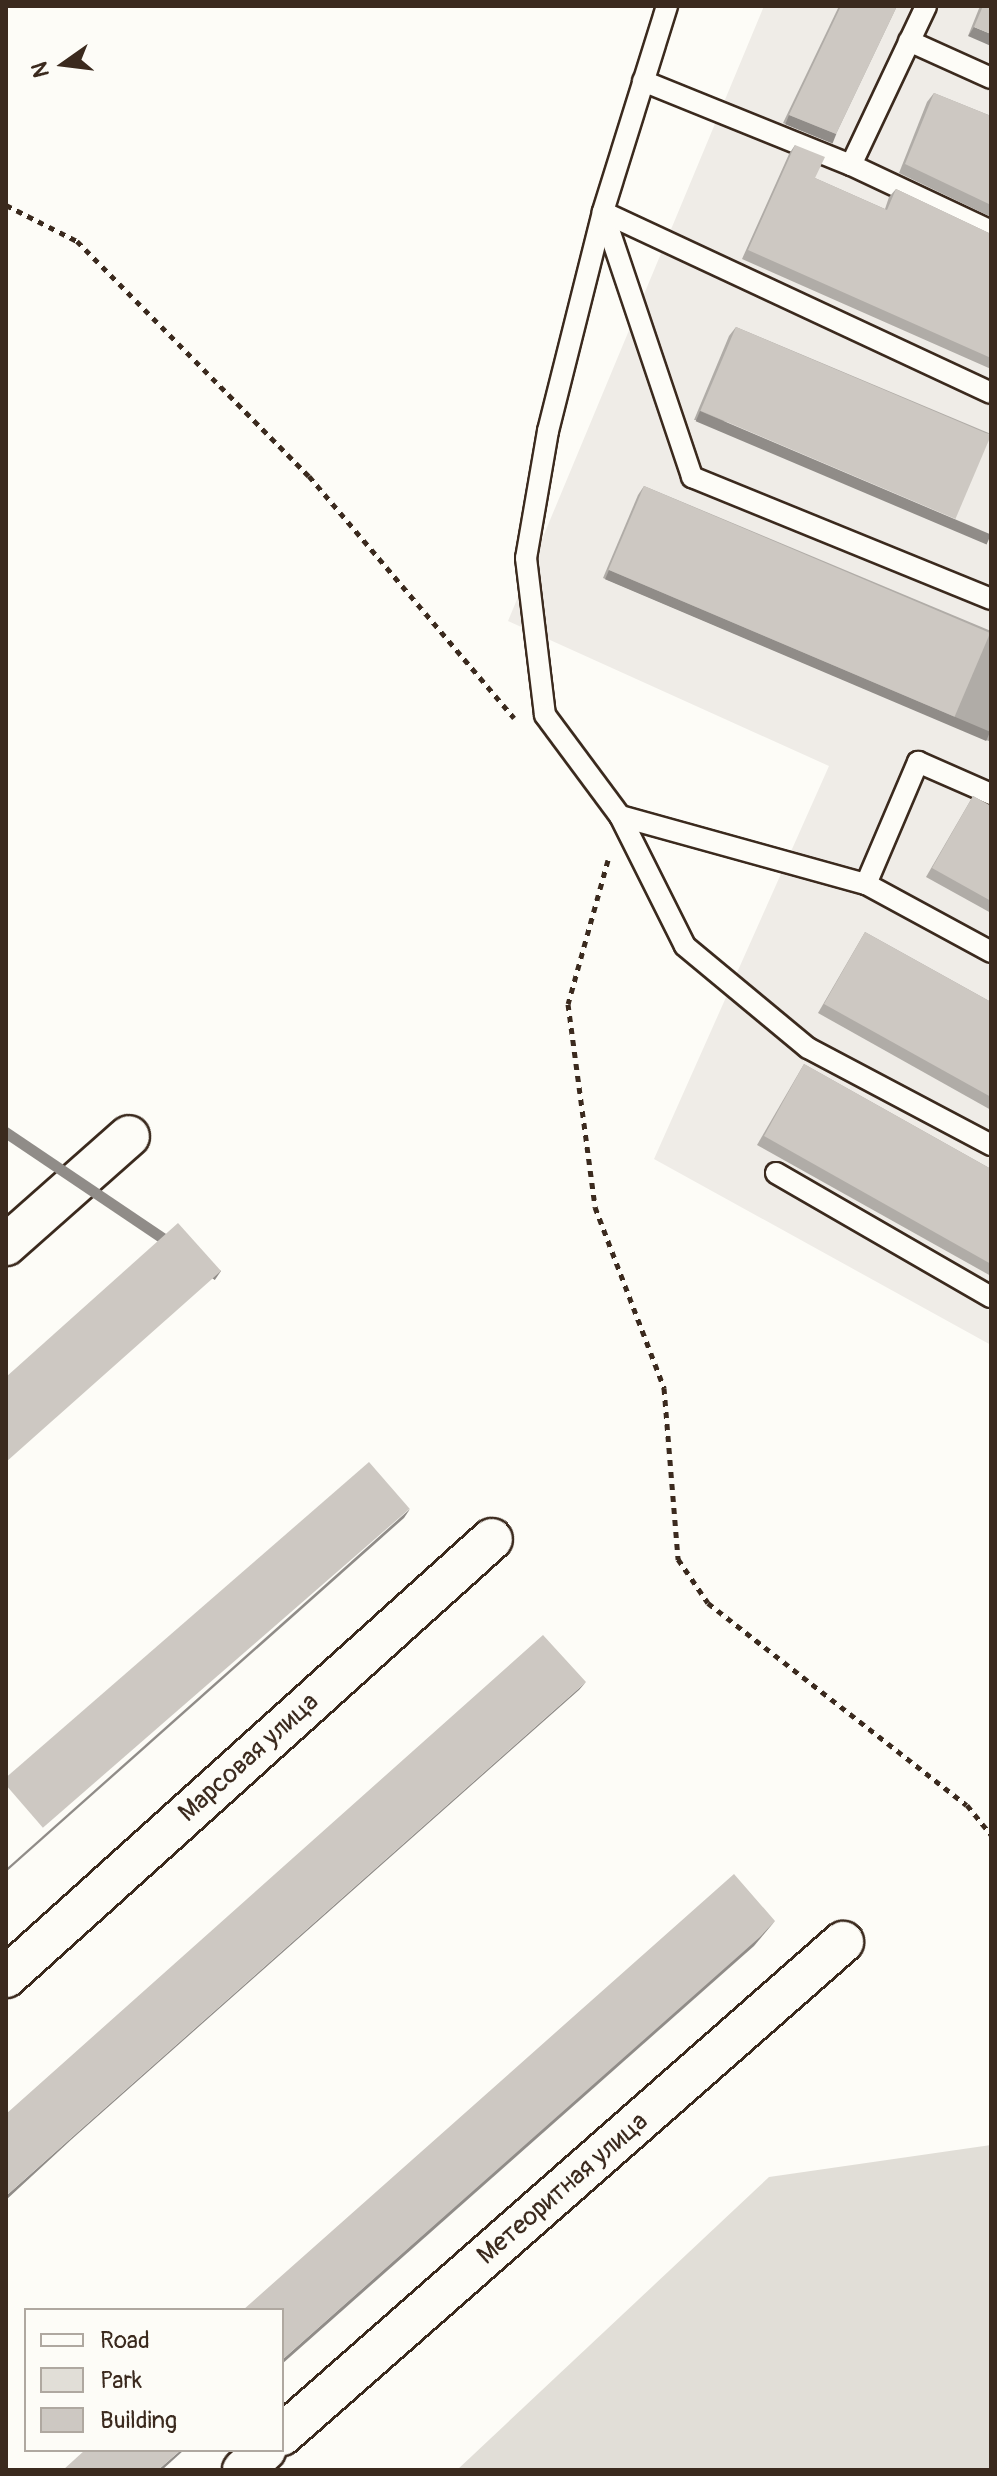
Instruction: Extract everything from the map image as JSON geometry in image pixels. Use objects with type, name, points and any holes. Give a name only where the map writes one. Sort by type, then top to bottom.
[{"type":"street","points":[[6,1245],[129,1136]]},
{"type":"street","name":"Марсовая улица","points":[[6,1977],[492,1539]]},
{"type":"street","name":"Метеоритная улица","points":[[284,2433],[843,1942]]},
{"type":"street","points":[[243,2470],[263,2452]]},
{"type":"lane","points":[[667,6],[603,212],[548,431],[526,558],[545,715],[620,816],[685,946],[808,1048],[991,1145]]},
{"type":"lane","points":[[851,165],[926,6]]},
{"type":"lane","points":[[909,41],[991,78]]},
{"type":"lane","points":[[643,81],[851,165],[991,231]]},
{"type":"lane","points":[[603,212],[991,393]]},
{"type":"lane","points":[[603,212],[692,477],[991,599]]},
{"type":"lane","points":[[866,884],[918,762],[991,794]]},
{"type":"lane","points":[[620,816],[866,884],[991,952]]},
{"type":"lane","points":[[776,1173],[991,1297]]},
{"type":"path","points":[[6,205],[77,241],[276,442],[521,724]]},
{"type":"path","points":[[620,816],[568,1004],[595,1207],[664,1388],[678,1559],[708,1603],[967,1805],[991,1835]]},
{"type":"shaded area","points":[[764,6],[991,6],[991,1345],[654,1159],[829,766],[508,621]]},
{"type":"green space","points":[[991,2145],[991,2470],[457,2470],[769,2177]]},
{"type":"building","points":[[841,6],[897,6],[836,134],[789,115]]},
{"type":"building","points":[[983,6],[991,6],[991,34],[974,27]]},
{"type":"building","points":[[934,93],[991,116],[991,205],[905,164]]},
{"type":"building","points":[[795,145],[825,157],[815,178],[887,210],[896,189],[991,234],[991,358],[748,250]]},
{"type":"building","points":[[736,327],[991,435],[955,519],[700,411]]},
{"type":"building","points":[[644,486],[990,633],[955,717],[608,570]]},
{"type":"building","points":[[973,796],[991,806],[991,901],[932,868]]},
{"type":"building","points":[[865,932],[991,1002],[991,1097],[824,1004]]},
{"type":"building","points":[[804,1064],[991,1169],[991,1264],[764,1136]]},
{"type":"building","points":[[178,1223],[221,1271],[6,1462],[6,1377]]},
{"type":"building","points":[[369,1462],[410,1509],[43,1828],[6,1785],[6,1778]]},
{"type":"building","points":[[543,1635],[586,1682],[6,2196],[6,2114]]},
{"type":"building","points":[[734,1874],[775,1921],[284,2358],[284,2308],[245,2308]]},
{"type":"building","points":[[83,2452],[179,2452],[158,2470],[63,2470]]}]
